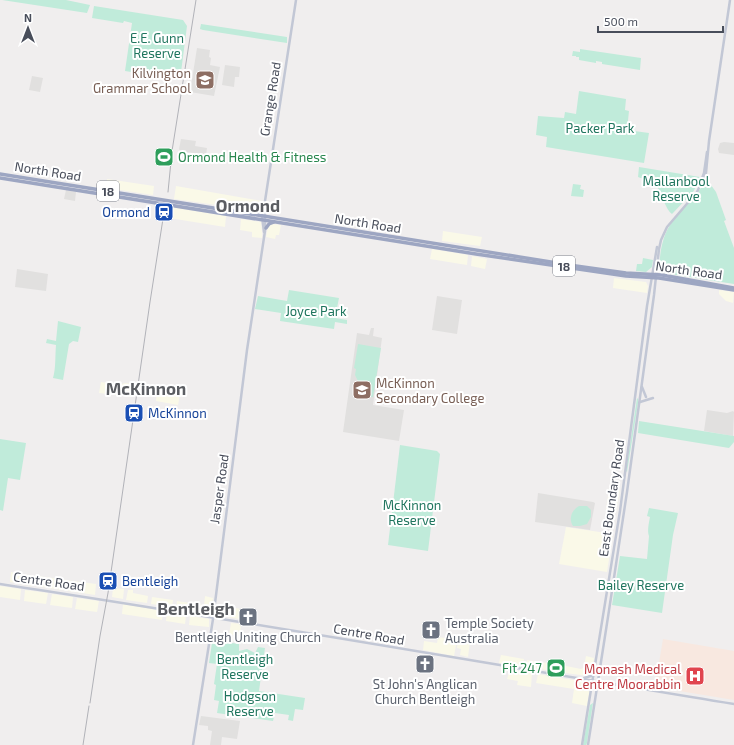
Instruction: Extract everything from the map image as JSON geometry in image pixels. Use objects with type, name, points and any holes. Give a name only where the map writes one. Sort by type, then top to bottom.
[{"type":"highway","name":"North Road","points":[[0,174],[74,188]]},
{"type":"highway","name":"North Road","points":[[0,178],[74,188],[576,267],[646,276],[662,275],[734,289]]},
{"type":"highway","name":"North Road","points":[[264,218],[275,221],[447,247]]},
{"type":"highway","points":[[266,228],[269,224],[275,221]]},
{"type":"highway","name":"North Road","points":[[654,276],[734,289]]},
{"type":"main road","name":"Grange Road","points":[[264,218],[265,201],[296,0]]},
{"type":"main road","points":[[654,276],[658,243],[664,228],[670,219],[695,193],[704,176],[708,161],[730,0]]},
{"type":"main road","name":"Jasper Road","points":[[264,218],[266,228],[264,234]]},
{"type":"main road","name":"Jasper Road","points":[[193,745],[213,617],[247,350],[264,234],[264,218]]},
{"type":"main road","points":[[655,268],[662,275]]},
{"type":"main road","points":[[650,288],[646,276],[655,268]]},
{"type":"main road","name":"East Boundary Road","points":[[582,745],[594,681],[625,472],[650,288],[654,276]]},
{"type":"main road","name":"East Boundary Road","points":[[588,745],[603,653],[642,384],[654,276]]},
{"type":"main road","points":[[642,384],[646,397]]},
{"type":"main road","points":[[639,402],[653,398]]},
{"type":"main road","points":[[624,479],[629,472]]},
{"type":"main road","name":"Centre Road","points":[[0,584],[103,599],[734,704]]},
{"type":"main road","points":[[597,656],[601,656],[603,653]]},
{"type":"main road","points":[[581,679],[588,678],[595,674]]},
{"type":"main road","points":[[591,694],[594,691],[596,692]]},
{"type":"main road","points":[[590,704],[596,697]]},
{"type":"shaded area","name":"Kilvington Grammar School","points":[[197,48],[210,50],[210,65],[220,67],[214,96],[190,92]]},
{"type":"shaded area","name":"Kilvington Grammar School","points":[[225,65],[240,67],[239,77],[235,77],[234,87],[222,85]]},
{"type":"shaded area","points":[[32,76],[43,78],[40,92],[29,90]]},
{"type":"shaded area","points":[[181,139],[196,141],[195,146],[207,148],[206,155],[180,151]]},
{"type":"shaded area","points":[[720,143],[734,143],[734,155],[719,153],[718,149]]},
{"type":"shaded area","points":[[107,179],[154,186],[153,195],[107,188]]},
{"type":"shaded area","points":[[176,186],[262,201],[260,211],[174,199]]},
{"type":"shaded area","points":[[66,190],[76,192],[75,201],[64,199]]},
{"type":"shaded area","points":[[170,207],[226,216],[225,227],[169,218]]},
{"type":"shaded area","points":[[241,219],[261,222],[262,238],[252,237],[252,232],[240,230]]},
{"type":"shaded area","points":[[271,224],[281,225],[279,235],[276,235],[275,239],[266,237],[268,227]]},
{"type":"shaded area","points":[[443,231],[482,237],[480,246],[442,241]]},
{"type":"shaded area","points":[[432,249],[468,255],[467,265],[430,259]]},
{"type":"shaded area","points":[[472,256],[487,259],[485,269],[471,266]]},
{"type":"shaded area","points":[[17,269],[48,274],[46,291],[15,287]]},
{"type":"shaded area","points":[[614,278],[646,282],[648,286],[647,293],[613,288]]},
{"type":"shaded area","points":[[719,290],[734,292],[733,303],[726,301],[719,294]]},
{"type":"shaded area","points":[[437,296],[462,300],[457,334],[432,330]]},
{"type":"shaded area","name":"McKinnon Secondary College","points":[[371,328],[374,328],[373,336],[382,338],[373,405],[404,410],[399,441],[343,432],[357,333],[369,335]]},
{"type":"shaded area","points":[[101,382],[120,385],[125,383],[132,384],[131,397],[99,393]]},
{"type":"shaded area","points":[[157,391],[180,394],[178,405],[156,401]]},
{"type":"shaded area","points":[[707,410],[727,413],[734,412],[733,436],[704,431]]},
{"type":"shaded area","points":[[609,488],[620,490],[616,512],[606,510]]},
{"type":"shaded area","points":[[538,493],[595,503],[590,530],[535,522]]},
{"type":"shaded area","points":[[566,527],[613,534],[607,572],[559,564]]},
{"type":"shaded area","points":[[11,572],[34,576],[32,586],[10,582]]},
{"type":"shaded area","points":[[38,576],[96,584],[95,595],[36,586]]},
{"type":"shaded area","points":[[0,586],[21,589],[20,600],[0,597]]},
{"type":"shaded area","points":[[113,588],[124,589],[123,599],[112,597]]},
{"type":"shaded area","points":[[25,590],[48,593],[46,604],[24,601]]},
{"type":"shaded area","points":[[128,590],[133,590],[133,593],[148,596],[147,603],[126,600]]},
{"type":"shaded area","points":[[52,594],[73,597],[72,608],[50,605]]},
{"type":"shaded area","points":[[205,596],[213,598],[210,614],[176,608],[177,601],[204,605]]},
{"type":"shaded area","points":[[152,597],[173,600],[172,607],[151,604]]},
{"type":"shaded area","points":[[77,598],[99,601],[97,612],[75,609]]},
{"type":"shaded area","points":[[123,604],[163,611],[162,620],[122,614]]},
{"type":"shaded area","points":[[217,605],[241,609],[239,619],[217,615]]},
{"type":"shaded area","points":[[167,612],[186,615],[185,624],[166,621]]},
{"type":"shaded area","points":[[190,616],[209,619],[209,627],[189,625]]},
{"type":"shaded area","points":[[231,623],[241,624],[240,635],[229,635]]},
{"type":"shaded area","points":[[438,637],[457,640],[454,656],[423,650],[424,641],[437,643]]},
{"type":"shaded area","name":"Monash Medical Centre Moorabbin","points":[[663,639],[734,651],[734,700],[655,687]]},
{"type":"shaded area","points":[[458,641],[470,642],[468,657],[460,655],[461,649],[457,648]]},
{"type":"shaded area","points":[[501,655],[524,659],[523,666],[499,663]]},
{"type":"shaded area","points":[[586,656],[594,658],[592,672],[588,676],[550,671],[551,663],[581,669],[584,667]]},
{"type":"shaded area","points":[[527,660],[547,663],[546,670],[527,667]]},
{"type":"shaded area","points":[[510,669],[532,673],[531,687],[517,685],[518,681],[507,679]]},
{"type":"shaded area","points":[[538,674],[591,683],[587,706],[572,703],[574,689],[536,683]]},
{"type":"shaded area","points":[[201,716],[240,721],[237,739],[222,737],[221,745],[210,745],[212,731],[208,730],[208,726],[199,725]]},
{"type":"green space","points":[[2,0],[66,0],[90,5],[87,13]]},
{"type":"green space","name":"E.E. Gunn Reserve","points":[[94,6],[183,20],[187,26],[180,80],[125,71],[132,23],[92,18]]},
{"type":"green space","points":[[201,24],[287,37],[287,43],[203,30],[200,29]]},
{"type":"green space","points":[[580,49],[641,58],[640,70],[602,64],[602,62],[596,61],[596,63],[579,60],[579,57],[572,56],[573,51],[580,52]]},
{"type":"green space","name":"Packer Park","points":[[579,91],[626,99],[625,110],[629,111],[627,130],[649,133],[644,163],[546,147],[547,137],[536,135],[538,116],[564,118],[565,112],[576,114]]},
{"type":"green space","name":"Mallanbool Reserve","points":[[639,167],[701,178],[693,192],[672,214],[667,208],[656,185],[650,181],[638,177]]},
{"type":"green space","points":[[705,181],[708,181],[716,192],[726,220],[724,221],[734,248],[734,284],[664,273],[660,272],[659,269],[662,244],[669,227],[698,192]]},
{"type":"green space","points":[[573,184],[581,185],[580,189],[584,190],[583,197],[571,196]]},
{"type":"green space","points":[[643,258],[653,260],[652,267],[646,272],[636,271],[637,264],[642,264]]},
{"type":"green space","name":"Joyce Park","points":[[289,290],[339,298],[335,318],[347,320],[347,324],[335,322],[334,329],[280,321],[281,313],[255,309],[258,296],[287,301]]},
{"type":"green space","points":[[58,321],[81,327],[78,342],[73,341],[69,344],[63,380],[53,378],[56,345],[46,343],[47,339],[56,341]]},
{"type":"green space","points":[[358,344],[381,348],[373,397],[356,394],[358,381],[355,375],[356,369],[354,368]]},
{"type":"green space","points":[[637,398],[638,403],[627,472],[626,471]]},
{"type":"green space","points":[[639,421],[734,436],[734,442],[729,448],[638,433]]},
{"type":"green space","points":[[0,439],[26,443],[20,480],[8,478],[3,511],[0,510]]},
{"type":"green space","name":"McKinnon Reserve","points":[[400,445],[437,451],[440,454],[428,551],[388,545]]},
{"type":"green space","points":[[579,506],[587,506],[591,510],[591,517],[587,524],[573,526],[571,517],[574,510]]},
{"type":"green space","name":"Bailey Reserve","points":[[649,508],[678,513],[673,535],[662,613],[612,605],[620,556],[647,559],[650,517],[647,516]]},
{"type":"green space","points":[[219,641],[239,644],[239,651],[247,649],[255,653],[258,647],[265,648],[259,691],[305,698],[303,710],[295,709],[293,721],[288,720],[289,715],[275,713],[273,721],[217,713],[219,701],[214,700],[216,685],[214,684],[217,664],[209,663],[212,643],[219,644]]},
{"type":"green space","points":[[593,703],[587,743],[586,745],[583,745],[590,705]]},
{"type":"railway","points":[[168,192],[172,151],[196,0]]},
{"type":"railway","points":[[90,703],[108,593],[165,206]]},
{"type":"railway","points":[[83,745],[89,706]]},
{"type":"place","name":"Kilvington Grammar School","points":[[205,80]]},
{"type":"place","name":"Ormond Health & Fitness","points":[[164,157]]},
{"type":"place","name":"Ormond","points":[[164,212]]},
{"type":"place","name":"McKinnon Secondary College","points":[[362,390]]},
{"type":"place","name":"McKinnon","points":[[134,413]]},
{"type":"place","name":"Bentleigh","points":[[108,581]]},
{"type":"place","name":"Bentleigh Uniting Church","points":[[248,617]]},
{"type":"place","name":"Temple Society Australia","points":[[431,630]]},
{"type":"place","name":"St John's Anglican Church Bentleigh","points":[[425,664]]},
{"type":"place","name":"Fit 247","points":[[556,668]]},
{"type":"place","name":"Monash Medical Centre Moorabbin","points":[[695,676]]},
{"type":"district","name":"Ormond","points":[[248,205]]},
{"type":"district","name":"McKinnon","points":[[146,388]]},
{"type":"district","name":"Bentleigh","points":[[196,608]]},
{"type":"park label","name":"Bentleigh Reserve","points":[[245,666]]},
{"type":"park label","name":"Hodgson Reserve","points":[[250,704]]}]
